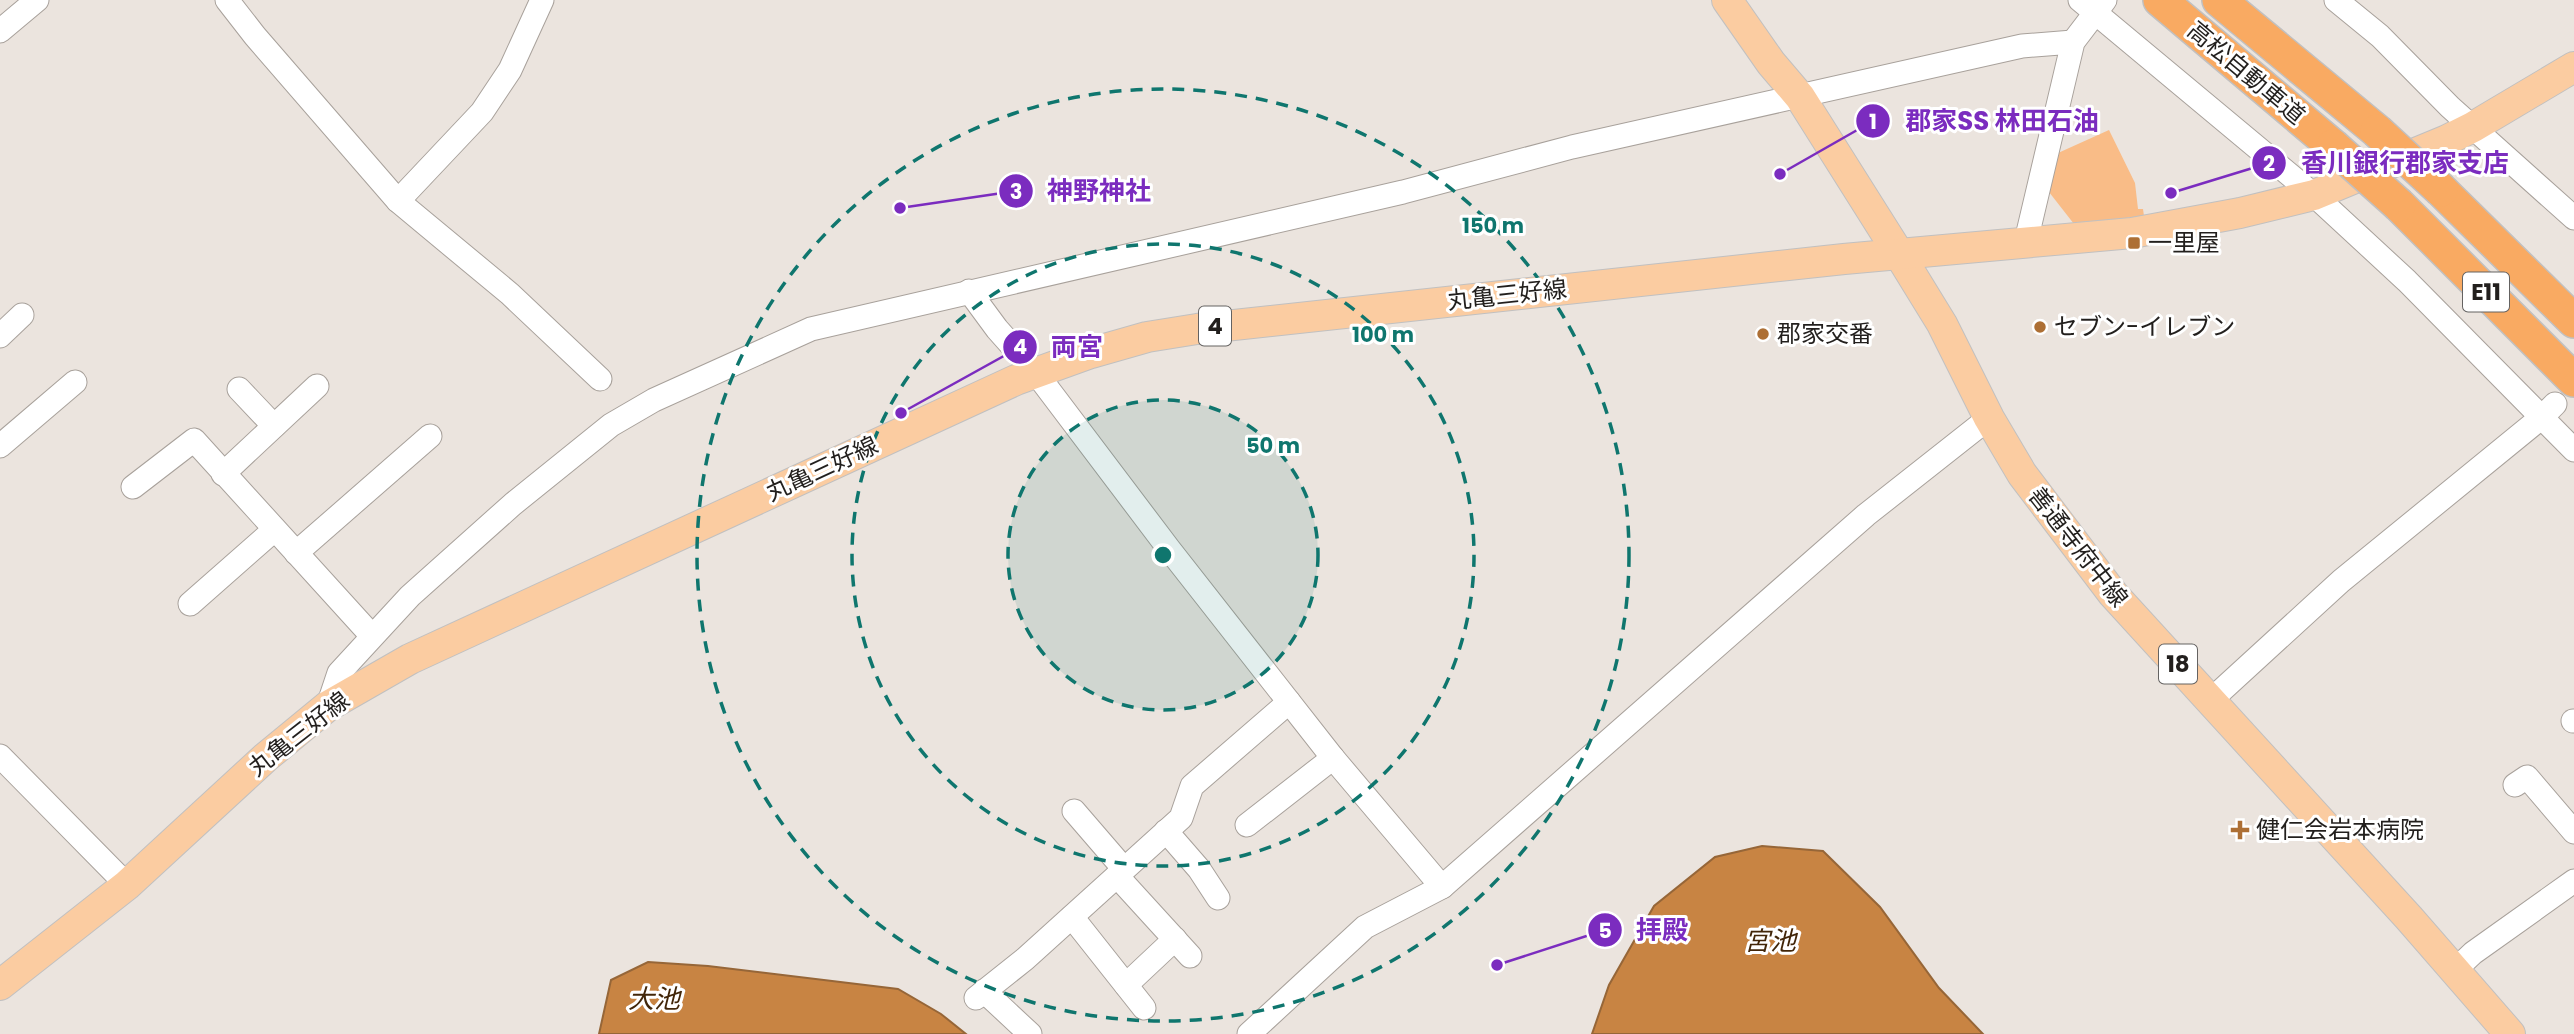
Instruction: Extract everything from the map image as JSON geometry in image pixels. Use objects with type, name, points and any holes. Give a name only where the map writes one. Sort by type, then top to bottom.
[{"type":"highway","name":"高松自動車道","points":[[2160,0],[2399,205],[2557,400]]},
{"type":"highway","name":"高松自動車道","points":[[2219,0],[2377,131],[2574,321]]},
{"type":"main road","name":"善通寺府中線","points":[[1727,0],[1771,63],[1800,97],[1942,324],[1989,418],[2022,474],[2082,557],[2409,918],[2510,1034]]},
{"type":"main road","name":"丸亀三好線","points":[[0,985],[127,886],[266,757],[328,706],[410,659],[1036,373],[1147,337],[1197,329],[1899,254],[2132,233],[2253,210],[2314,195],[2473,127],[2574,67]]},
{"type":"street","points":[[0,31],[37,0]]},
{"type":"street","points":[[227,0],[398,201],[500,286],[600,379]]},
{"type":"street","points":[[398,201],[482,112],[510,70],[542,0]]},
{"type":"street","points":[[2336,0],[2380,36],[2450,107],[2574,218]]},
{"type":"street","points":[[2026,241],[2073,42],[2093,4],[2314,195],[2407,281],[2557,400],[2574,450]]},
{"type":"street","points":[[328,706],[339,673],[410,596],[513,504],[611,425],[654,400],[811,329],[1403,192],[1572,147],[2022,46],[2073,42]]},
{"type":"street","points":[[969,291],[997,330],[1036,373],[1169,549],[1333,758],[1442,887]]},
{"type":"street","points":[[0,336],[22,314]]},
{"type":"street","points":[[0,446],[75,382]]},
{"type":"street","points":[[223,474],[317,386]]},
{"type":"street","points":[[239,389],[274,426]]},
{"type":"street","points":[[2211,699],[2341,581],[2557,400]]},
{"type":"street","points":[[1249,1034],[1365,927],[1442,887],[1866,515],[1989,418]]},
{"type":"street","points":[[296,553],[384,488],[430,436]]},
{"type":"street","points":[[133,487],[194,440],[372,636]]},
{"type":"street","points":[[190,604],[274,530]]},
{"type":"street","points":[[1030,1034],[980,995],[1025,959],[1181,818],[1192,786],[1289,702]]},
{"type":"street","points":[[0,756],[127,886]]},
{"type":"street","points":[[1247,825],[1333,758]]},
{"type":"street","points":[[2515,785],[2527,777],[2574,832]]},
{"type":"street","points":[[1074,811],[1183,947],[1126,985]]},
{"type":"street","points":[[1166,831],[1199,869],[1218,898]]},
{"type":"street","points":[[2454,971],[2473,953],[2574,881]]},
{"type":"street","points":[[1072,917],[1144,1008]]},
{"type":"shaded area","points":[[2109,130],[2135,183],[2138,209],[2143,209],[2144,216],[2074,224],[2049,192],[2058,153]]},
{"type":"water","name":"宮池","points":[[1762,846],[1823,851],[1880,907],[1939,988],[1983,1034],[1592,1034],[1609,985],[1654,906],[1715,857]]},
{"type":"water","name":"大池","points":[[648,962],[708,966],[898,989],[941,1014],[966,1034],[599,1034],[611,980]]},
{"type":"place","name":"郡家SS 林田石油","points":[[1780,174]]},
{"type":"place","name":"香川銀行郡家支店","points":[[2171,193]]},
{"type":"place","name":"神野神社","points":[[900,208]]},
{"type":"place","name":"一里屋","points":[[2134,243]]},
{"type":"place","name":"セブン-イレブン","points":[[2040,327]]},
{"type":"place","name":"郡家交番","points":[[1763,334]]},
{"type":"place","name":"両宮","points":[[901,413]]},
{"type":"place","name":"健仁会岩本病院","points":[[2240,830]]},
{"type":"place","name":"拝殿","points":[[1497,965]]}]
